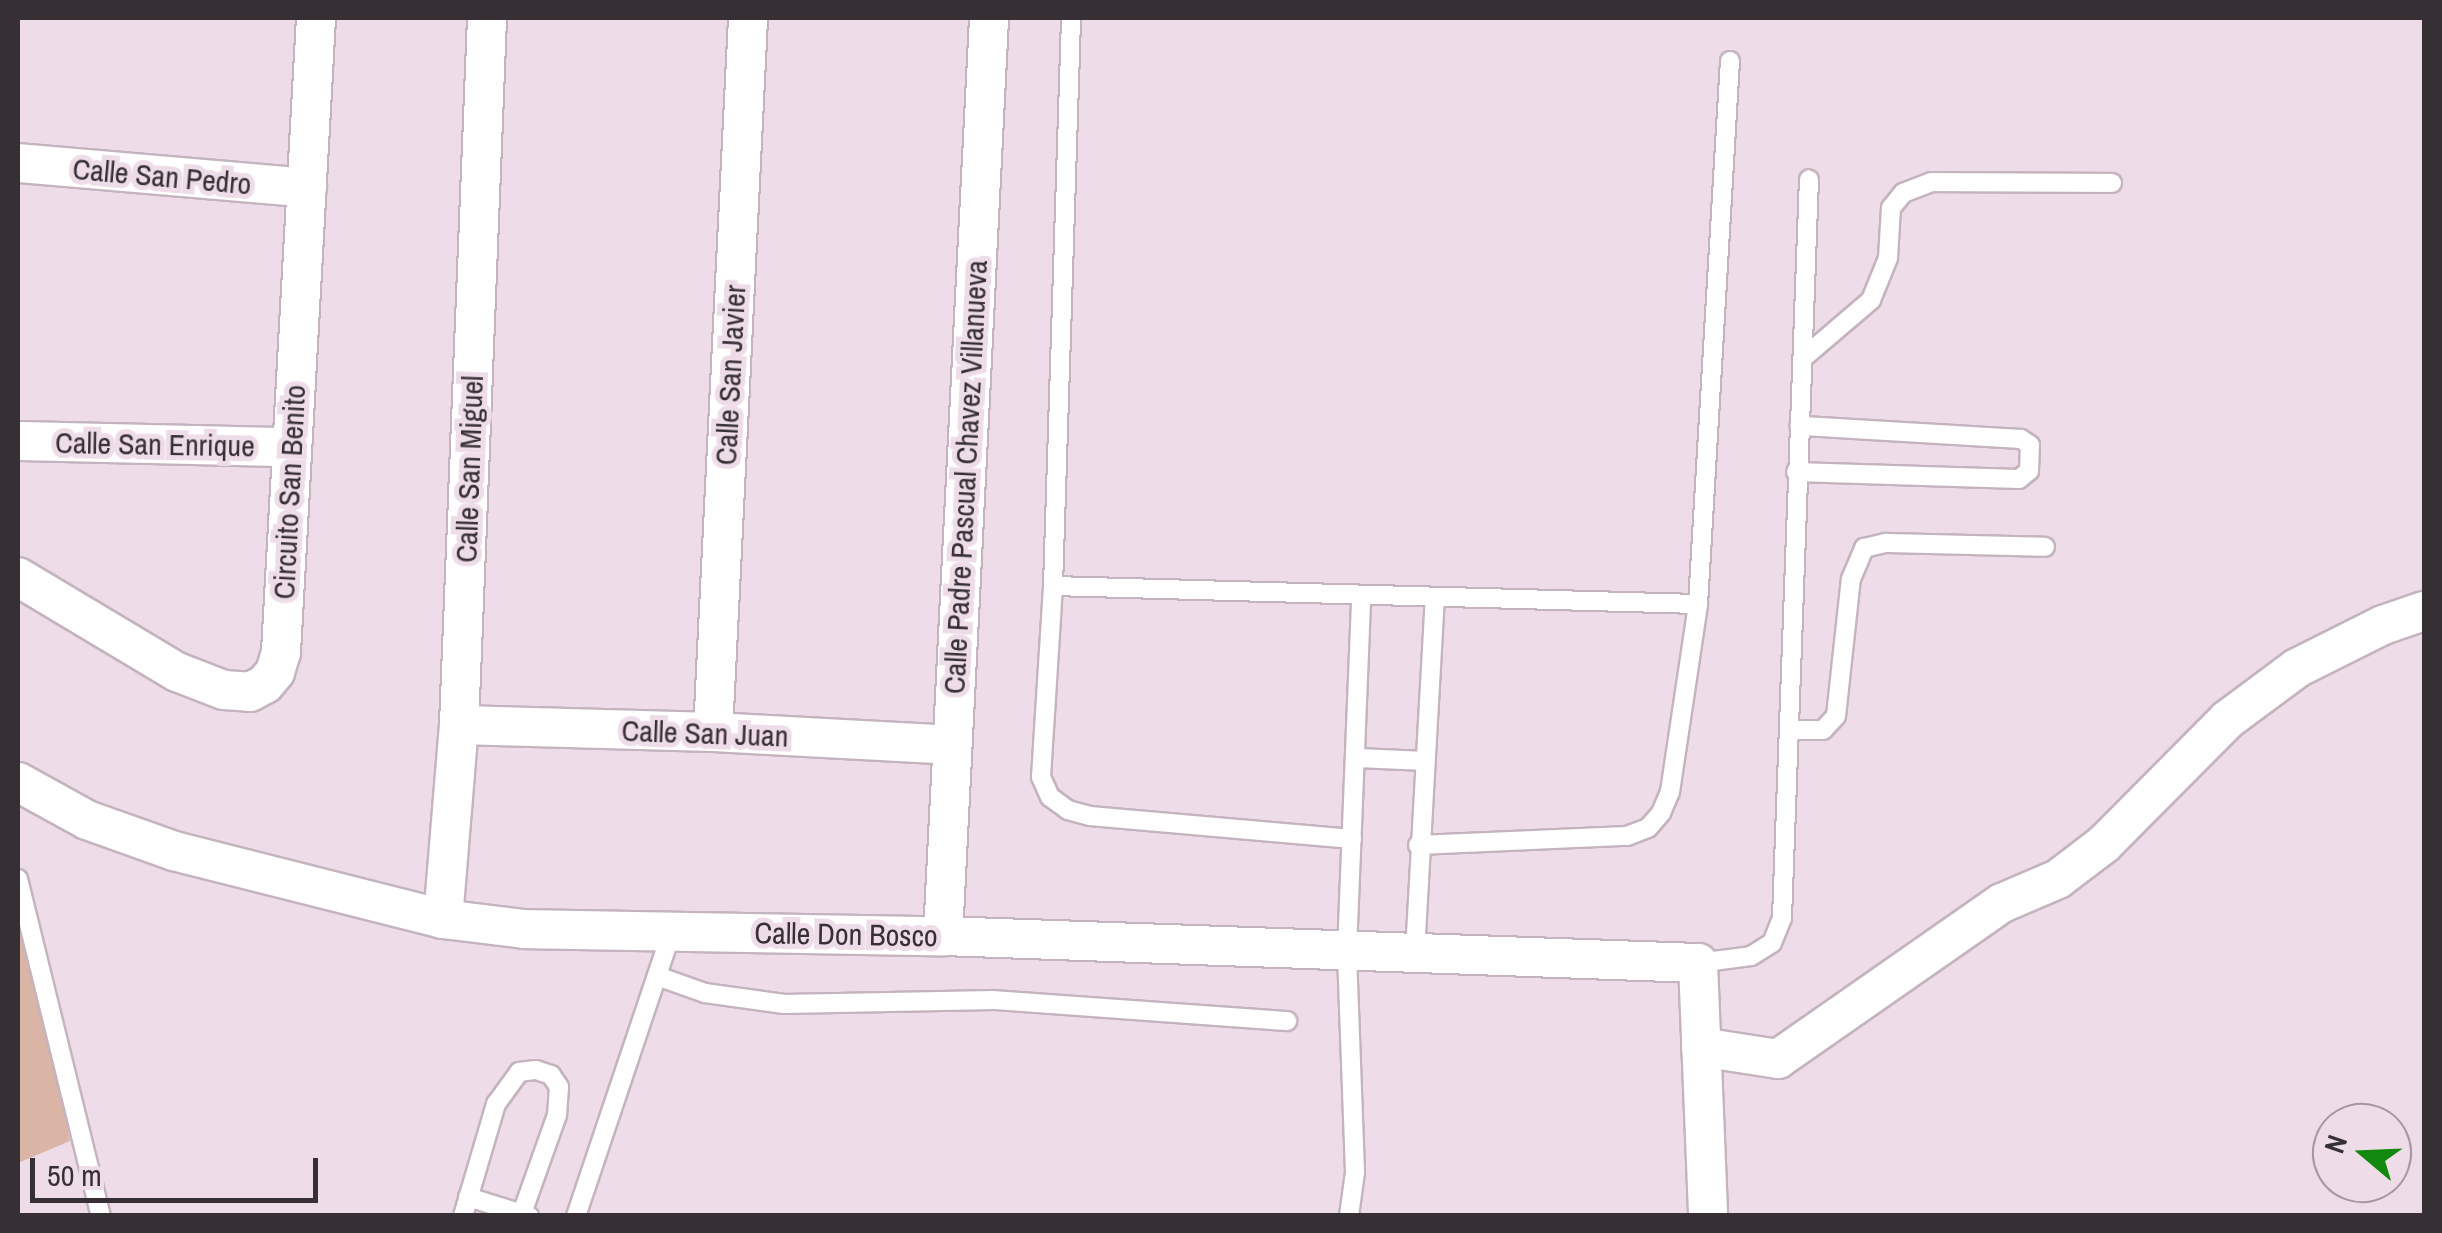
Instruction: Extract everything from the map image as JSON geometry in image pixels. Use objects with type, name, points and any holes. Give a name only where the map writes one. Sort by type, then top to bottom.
[{"type":"street","name":"Circuito San Benito","points":[[18,577],[177,672],[224,690],[250,692],[266,684],[280,652],[316,18]]},
{"type":"street","name":"Calle San Miguel","points":[[443,919],[459,725],[487,18]]},
{"type":"street","name":"Calle San Javier","points":[[713,732],[748,18]]},
{"type":"street","name":"Calle Padre Pascual Chavez Villanueva","points":[[943,936],[988,18]]},
{"type":"street","name":"Calle San Pedro","points":[[18,164],[307,188]]},
{"type":"street","name":"Calle San Enrique","points":[[18,441],[292,447]]},
{"type":"street","points":[[1702,1048],[1778,1059],[2002,903],[2058,879],[2089,856],[2228,720],[2297,668],[2383,625],[2424,611]]},
{"type":"street","name":"Calle San Juan","points":[[459,725],[713,732],[951,745]]},
{"type":"street","name":"Calle Don Bosco","points":[[18,782],[87,820],[174,851],[443,919],[524,929],[943,936],[1698,963]]},
{"type":"street","points":[[1698,963],[1708,1216]]},
{"type":"lane","points":[[1071,18],[1052,586],[1041,777],[1050,797],[1068,810],[1090,816],[1352,839]]},
{"type":"lane","points":[[1418,845],[1627,836],[1648,828],[1662,813],[1670,792],[1698,604],[1730,60]]},
{"type":"lane","points":[[1698,963],[1751,956],[1772,943],[1782,918],[1810,179]]},
{"type":"lane","points":[[1802,360],[1870,300],[1888,258],[1891,208],[1903,192],[1931,182],[2112,183]]},
{"type":"lane","points":[[1796,472],[2018,479],[2029,471],[2030,445],[2021,439],[1798,426]]},
{"type":"lane","points":[[1788,730],[1823,730],[1836,716],[1850,579],[1864,548],[1886,543],[2045,547]]},
{"type":"lane","points":[[1052,586],[1698,604]]},
{"type":"lane","points":[[1349,1216],[1356,1172],[1347,951],[1361,597]]},
{"type":"lane","points":[[1415,953],[1418,845],[1435,599]]},
{"type":"lane","points":[[1355,758],[1424,761]]},
{"type":"lane","points":[[18,878],[101,1216]]},
{"type":"lane","points":[[576,1216],[672,931]]},
{"type":"lane","points":[[657,976],[705,993],[784,1004],[994,1000],[1287,1021]]},
{"type":"lane","points":[[463,1216],[468,1196],[506,1084],[519,1072],[536,1070],[550,1075],[559,1088],[556,1115],[524,1215],[468,1196]]},
{"type":"shaded area","points":[[18,917],[48,1019],[70,1141],[18,1163]]}]
